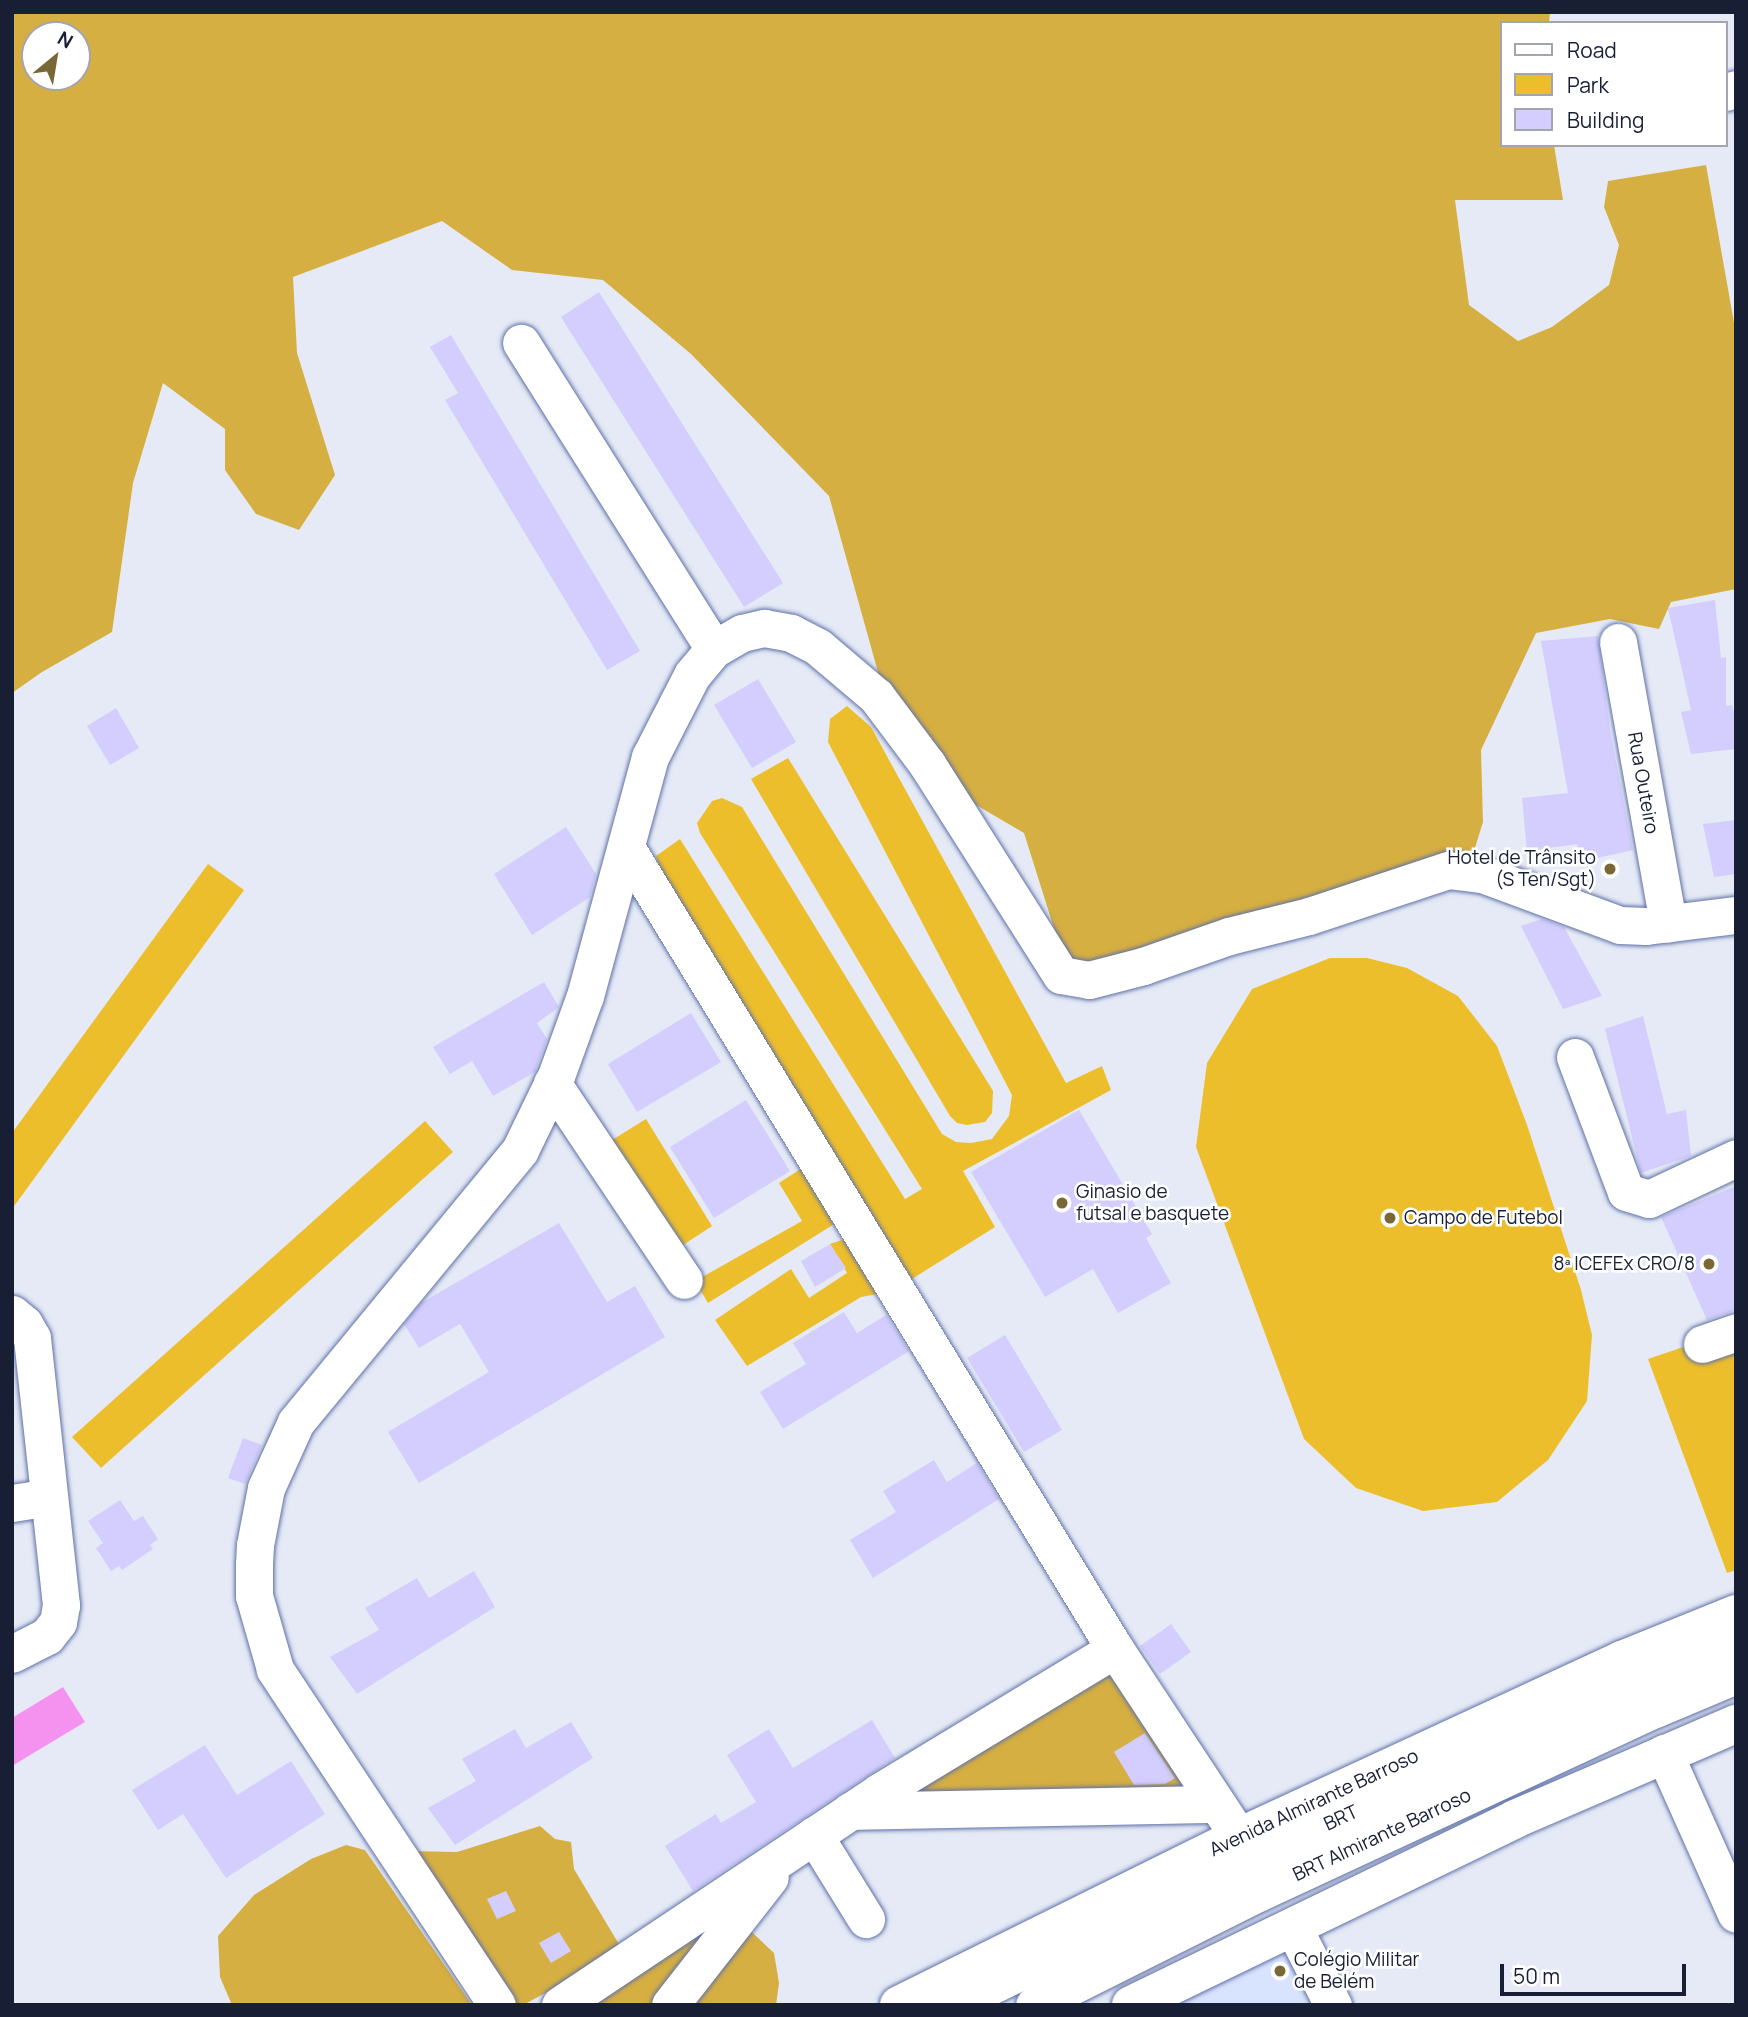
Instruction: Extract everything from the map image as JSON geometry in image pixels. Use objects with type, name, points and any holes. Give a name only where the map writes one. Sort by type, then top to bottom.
[{"type":"highway","name":"Avenida Almirante Barroso","points":[[899,2005],[1239,1838],[1622,1660],[1736,1614]]},
{"type":"highway","points":[[1131,2005],[1515,1819],[1736,1724]]},
{"type":"street","points":[[520,343],[714,649]]},
{"type":"street","points":[[497,2005],[275,1668],[254,1596],[255,1545],[266,1488],[296,1422],[520,1150],[552,1083],[585,996],[650,757],[692,675],[714,649],[742,633],[764,628],[791,633],[818,647],[876,696],[927,764],[1060,975],[1088,980],[1143,966],[1229,936],[1309,916],[1448,870],[1482,874],[1620,925],[1668,923],[1736,915]]},
{"type":"street","name":"Rua Outeiro","points":[[1618,642],[1668,923]]},
{"type":"street","points":[[627,849],[1115,1649],[1239,1838]]},
{"type":"street","points":[[1575,1056],[1626,1192],[1649,1199],[1736,1158]]},
{"type":"street","points":[[552,1083],[684,1280]]},
{"type":"street","points":[[12,1314],[24,1324],[32,1338],[60,1614],[47,1636],[12,1654]]},
{"type":"street","points":[[1702,1344],[1736,1332]]},
{"type":"street","points":[[12,1503],[49,1497]]},
{"type":"street","name":"BRT","points":[[951,2005],[1247,1861],[1630,1684],[1736,1640]]},
{"type":"street","points":[[560,2005],[850,1811],[1115,1649]]},
{"type":"street","name":"BRT Almirante Barroso","points":[[1034,2005],[1258,1892],[1655,1709],[1736,1675]]},
{"type":"street","points":[[1664,1753],[1736,1914]]},
{"type":"street","points":[[850,1811],[1216,1804]]},
{"type":"street","points":[[802,1843],[866,1919]]},
{"type":"street","points":[[670,2005],[802,1843]]},
{"type":"street","points":[[1293,1927],[1333,2005]]},
{"type":"shaded area","points":[[12,12],[1550,12],[1549,21],[1500,21],[1500,147],[1554,147],[1563,200],[1455,200],[1469,305],[1518,341],[1552,327],[1609,285],[1619,245],[1604,207],[1608,181],[1706,165],[1736,334],[1736,589],[1671,602],[1659,629],[1610,619],[1536,633],[1481,750],[1483,822],[1469,867],[1075,995],[1024,833],[903,762],[829,496],[691,354],[603,280],[512,270],[442,221],[293,277],[297,353],[335,475],[299,530],[256,514],[225,470],[225,429],[163,383],[133,483],[112,632],[42,672],[12,693]]},
{"type":"shaded area","points":[[1115,1660],[1198,1794],[866,1806]]},
{"type":"shaded area","points":[[63,1687],[85,1722],[12,1766],[12,1718]]},
{"type":"shaded area","points":[[540,1826],[555,1839],[571,1842],[574,1869],[623,1951],[523,2005],[508,2005],[406,1851],[457,1852]]},
{"type":"shaded area","points":[[346,1845],[365,1850],[472,2005],[232,2005],[220,1977],[218,1936],[254,1895],[311,1859]]},
{"type":"shaded area","points":[[740,1921],[774,1953],[779,1983],[776,2005],[584,2005],[699,1926]]},
{"type":"shaded area","name":"Colégio Militar de Belém","points":[[1298,1937],[1349,2005],[1160,2005]]},
{"type":"green space","points":[[847,706],[871,727],[1066,1083],[1102,1066],[1111,1090],[963,1171],[995,1227],[907,1282],[665,889],[656,856],[680,839],[905,1199],[922,1189],[700,833],[697,823],[712,801],[722,798],[742,807],[942,1134],[956,1142],[971,1143],[992,1139],[1009,1116],[1012,1095],[828,742],[830,719]]},
{"type":"green space","points":[[788,758],[993,1091],[992,1113],[985,1122],[967,1125],[957,1123],[950,1116],[751,779]]},
{"type":"green space","points":[[208,864],[244,890],[12,1209],[12,1133]]},
{"type":"green space","name":"Campo de Futebol","points":[[1330,958],[1367,958],[1407,968],[1458,996],[1497,1046],[1527,1125],[1581,1290],[1592,1335],[1587,1401],[1548,1460],[1497,1502],[1423,1511],[1356,1488],[1304,1439],[1196,1147],[1207,1063],[1252,989]]},
{"type":"green space","points":[[646,1119],[712,1226],[671,1253],[604,1145]]},
{"type":"green space","points":[[425,1121],[453,1152],[101,1468],[72,1437]]},
{"type":"green space","points":[[816,1159],[855,1211],[708,1303],[695,1281],[802,1221],[779,1183]]},
{"type":"green space","points":[[851,1237],[889,1292],[861,1297],[747,1366],[715,1320],[791,1269],[809,1298],[847,1273],[830,1244]]},
{"type":"green space","points":[[1736,1329],[1736,1570],[1727,1573],[1648,1359]]},
{"type":"building","points":[[599,292],[783,583],[744,607],[561,317]]},
{"type":"building","points":[[451,335],[640,651],[607,670],[445,400],[458,393],[430,347]]},
{"type":"building","points":[[1715,600],[1721,658],[1726,657],[1726,706],[1732,705],[1736,722],[1736,749],[1691,754],[1681,712],[1691,710],[1668,608]]},
{"type":"building","points":[[1598,636],[1610,730],[1633,850],[1580,862],[1577,844],[1527,851],[1522,798],[1568,793],[1541,641]]},
{"type":"building","points":[[758,679],[796,742],[752,768],[714,705]]},
{"type":"building","points":[[116,708],[139,748],[110,765],[87,726]]},
{"type":"building","points":[[1736,820],[1736,874],[1714,877],[1703,824]]},
{"type":"building","points":[[566,827],[596,874],[590,897],[532,935],[494,874]]},
{"type":"building","points":[[1542,919],[1564,927],[1602,996],[1563,1009],[1521,926]]},
{"type":"building","points":[[544,982],[559,1007],[537,1023],[547,1039],[535,1072],[493,1096],[472,1061],[450,1074],[433,1047]]},
{"type":"building","points":[[691,1013],[721,1062],[637,1112],[608,1064]]},
{"type":"building","points":[[1643,1016],[1667,1114],[1686,1110],[1691,1156],[1641,1173],[1605,1029]]},
{"type":"building","points":[[746,1100],[790,1171],[714,1218],[670,1147]]},
{"type":"building","name":"Ginasio de futsal e basquete","points":[[1079,1110],[1152,1234],[1146,1238],[1171,1283],[1118,1313],[1093,1269],[1045,1297],[971,1172]]},
{"type":"building","name":"8ª ICEFEx CRO/8","points":[[1736,1186],[1736,1310],[1707,1320],[1661,1217]]},
{"type":"building","points":[[559,1223],[607,1302],[635,1286],[665,1337],[419,1483],[388,1432],[489,1372],[460,1324],[419,1348],[404,1324],[421,1303]]},
{"type":"building","points":[[830,1244],[846,1268],[815,1287],[801,1261]]},
{"type":"building","points":[[844,1312],[857,1333],[886,1315],[909,1351],[783,1429],[760,1392],[806,1364],[793,1343]]},
{"type":"building","points":[[1005,1335],[1062,1430],[1024,1452],[967,1358]]},
{"type":"building","points":[[243,1438],[262,1445],[245,1484],[228,1478]]},
{"type":"building","points":[[934,1460],[947,1482],[977,1463],[999,1499],[873,1578],[850,1540],[896,1512],[883,1491]]},
{"type":"building","points":[[120,1500],[134,1521],[143,1516],[158,1539],[150,1545],[153,1549],[122,1570],[119,1566],[111,1571],[96,1548],[103,1543],[88,1521]]},
{"type":"building","points":[[474,1571],[495,1607],[357,1694],[330,1657],[379,1630],[365,1608],[417,1578],[429,1598]]},
{"type":"building","points":[[1171,1624],[1191,1652],[1160,1674],[1140,1646]]},
{"type":"building","points":[[872,1720],[895,1758],[693,1891],[665,1846],[716,1814],[721,1823],[756,1802],[727,1755],[769,1729],[793,1768]]},
{"type":"building","points":[[571,1722],[593,1758],[455,1845],[428,1808],[476,1781],[462,1759],[515,1729],[526,1748]]},
{"type":"building","points":[[1145,1733],[1175,1778],[1165,1784],[1134,1785],[1114,1752]]},
{"type":"building","points":[[205,1745],[237,1795],[291,1761],[325,1814],[226,1878],[183,1814],[158,1830],[132,1790]]},
{"type":"building","points":[[506,1891],[516,1911],[497,1919],[487,1899]]},
{"type":"building","points":[[559,1932],[571,1951],[551,1963],[539,1943]]},
{"type":"place","name":"Hotel de Trânsito (S Ten/Sgt)","points":[[1610,869]]},
{"type":"place","name":"Ginasio de futsal e basquete","points":[[1062,1203]]},
{"type":"place","name":"Campo de Futebol","points":[[1390,1218]]},
{"type":"place","name":"8ª ICEFEx CRO/8","points":[[1709,1264]]},
{"type":"place","name":"Colégio Militar de Belém","points":[[1280,1971]]}]
